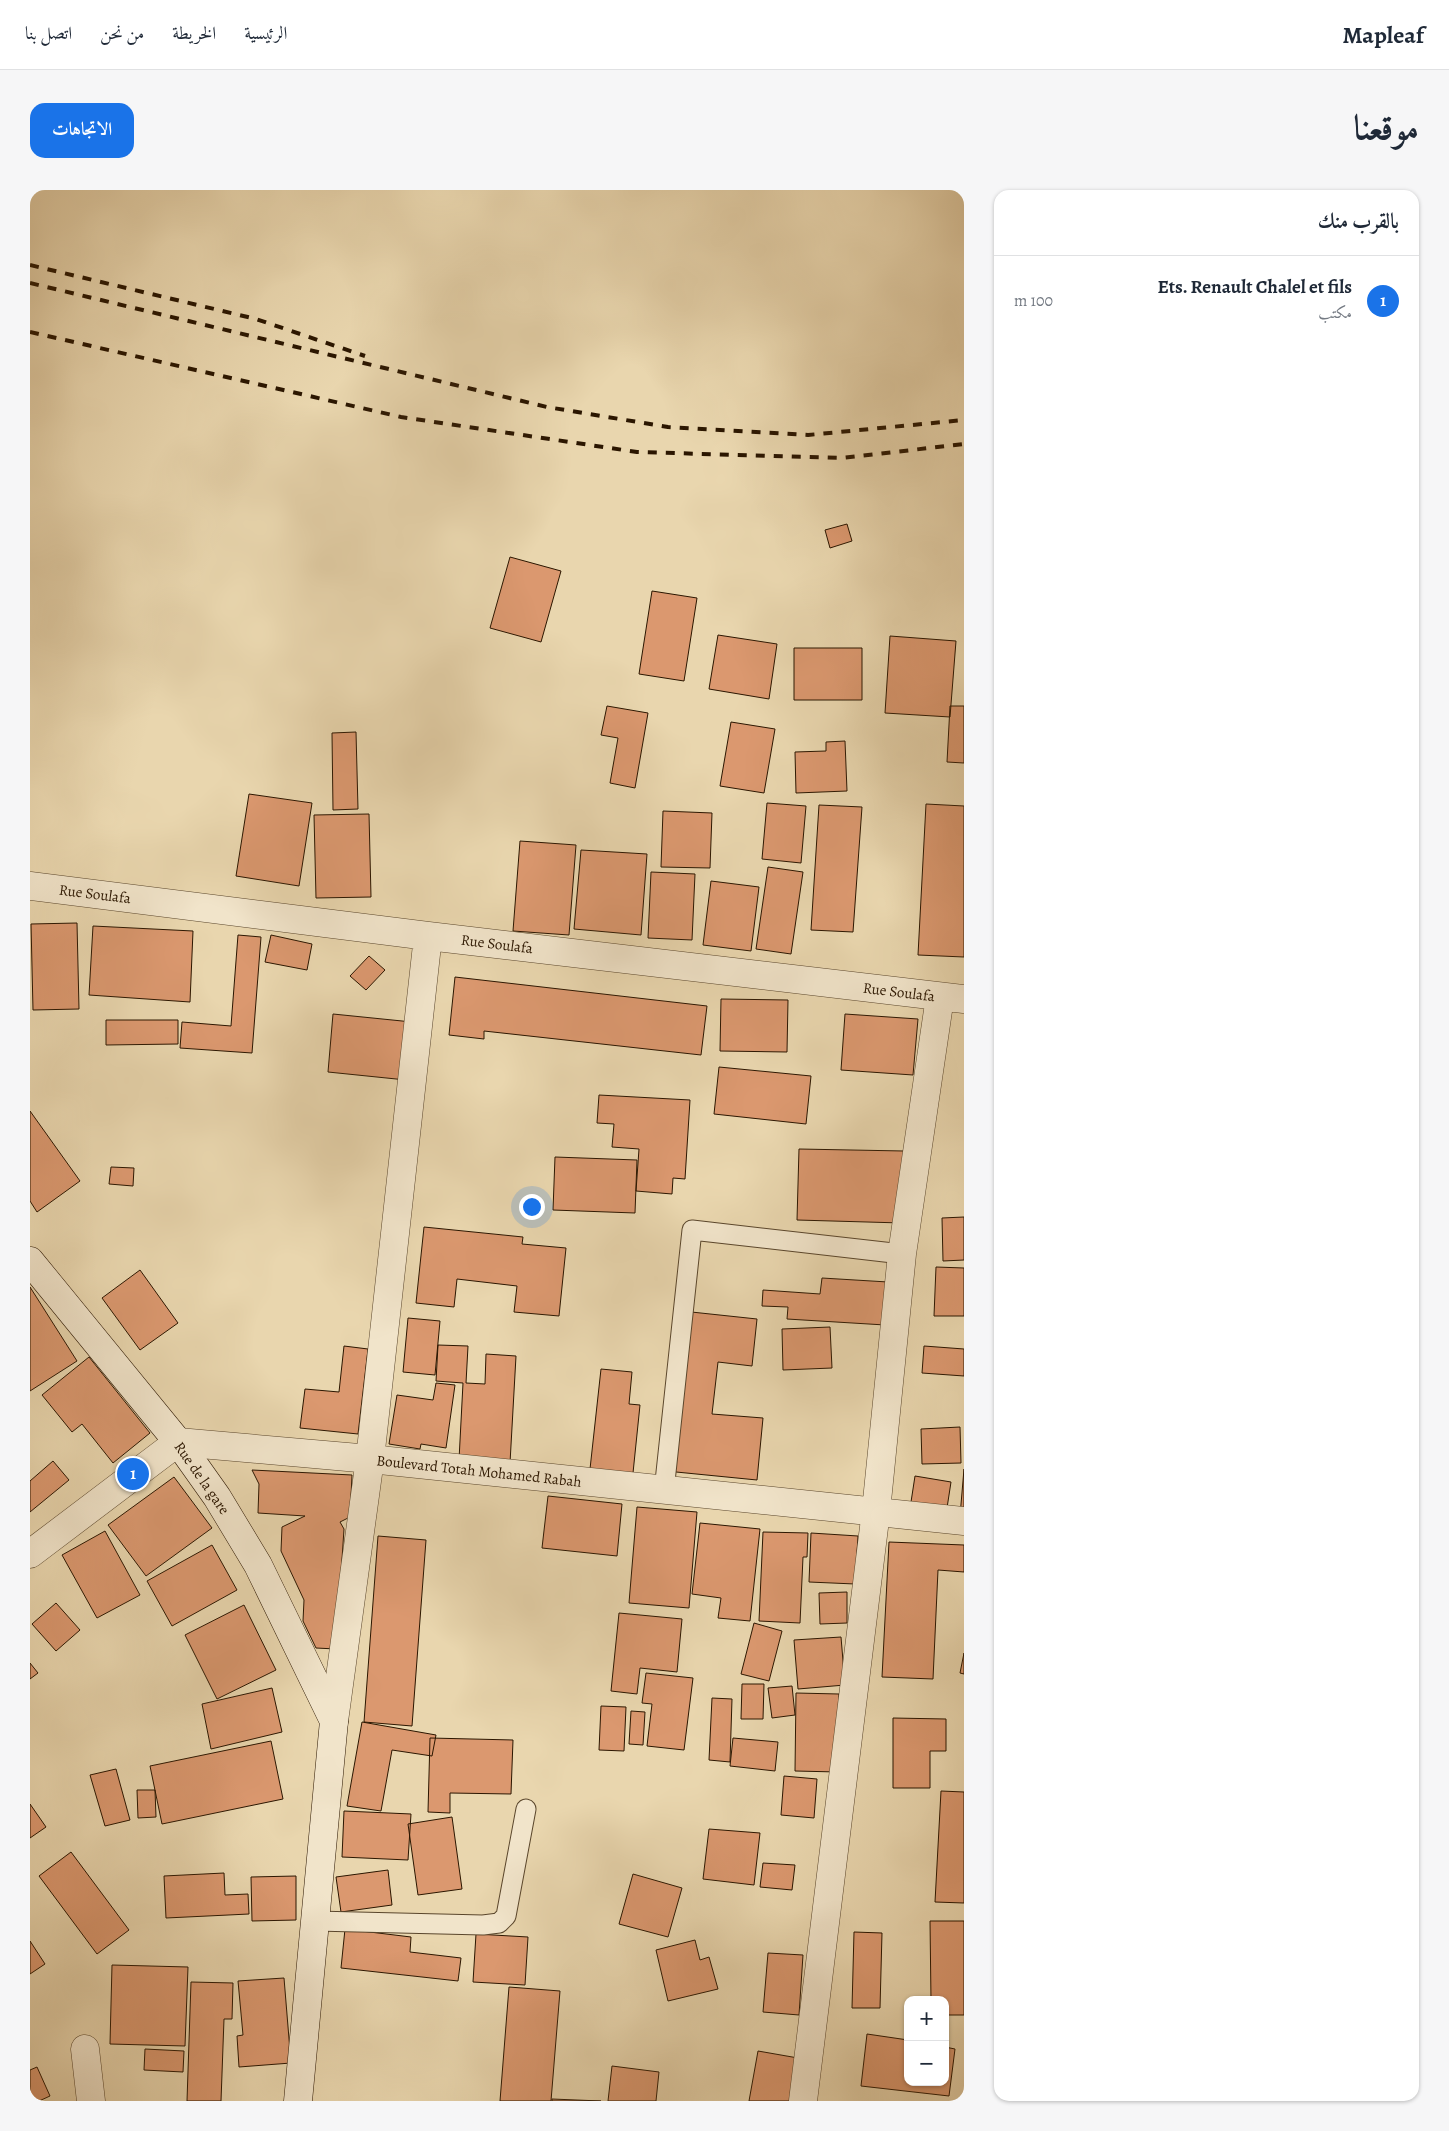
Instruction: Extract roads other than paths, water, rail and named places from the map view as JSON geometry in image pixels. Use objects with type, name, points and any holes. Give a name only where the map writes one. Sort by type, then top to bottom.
[{"type":"street","name":"Rue Soulafa","points":[[30,886],[428,936],[952,998]]},
{"type":"street","points":[[298,2101],[334,1721],[370,1459],[428,936]]},
{"type":"street","points":[[803,2101],[876,1511],[902,1254],[952,998]]},
{"type":"street","name":"Rue de la gare","points":[[30,1261],[178,1442],[217,1497],[258,1565],[334,1721]]},
{"type":"street","points":[[30,1554],[178,1442]]},
{"type":"street","name":"Boulevard Totah Mohamed Rabah","points":[[178,1442],[370,1459],[964,1521]]},
{"type":"street","points":[[85,2049],[91,2101]]},
{"type":"lane","points":[[664,1491],[692,1230],[902,1254]]},
{"type":"lane","points":[[315,1921],[483,1925],[499,1923],[506,1916],[526,1809]]},
{"type":"railway","points":[[30,265],[256,319],[365,356]]},
{"type":"railway","points":[[30,283],[547,407],[668,427],[808,435],[964,420]]},
{"type":"railway","points":[[30,332],[401,417],[637,452],[842,458],[964,444]]},
{"type":"place","name":"Ets. Renault Chalel et fils","points":[[133,1474]]}]
